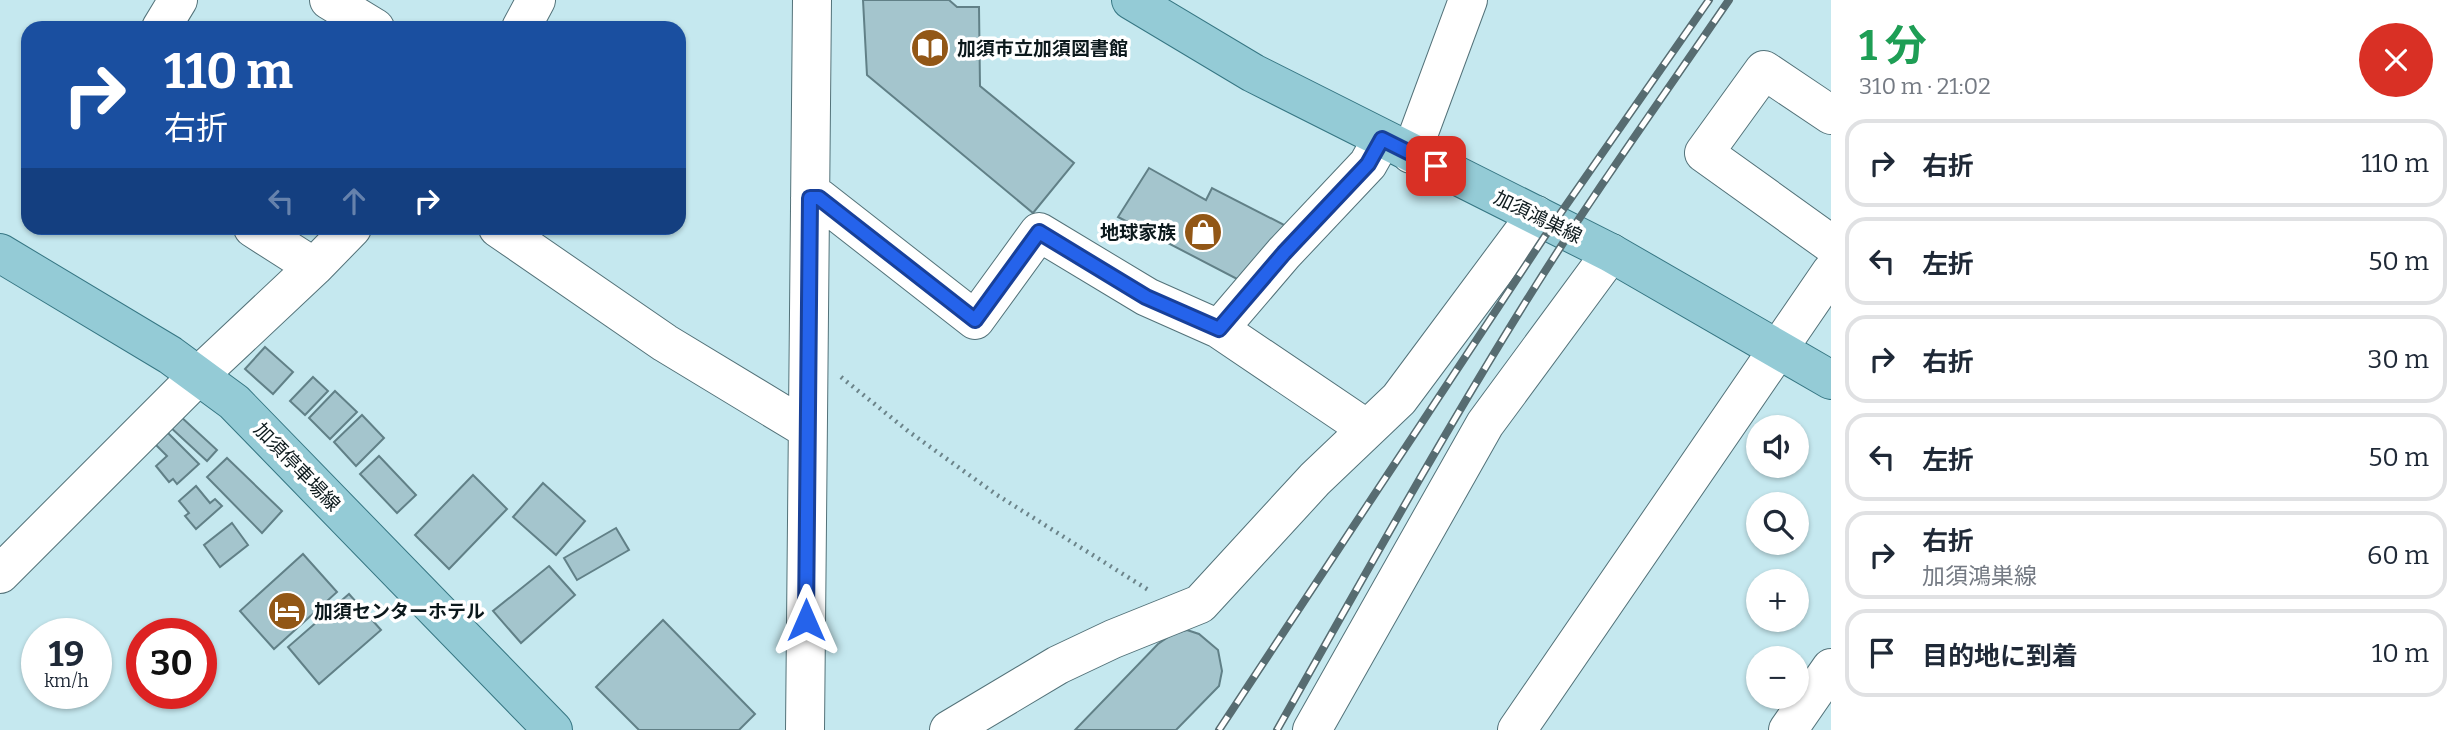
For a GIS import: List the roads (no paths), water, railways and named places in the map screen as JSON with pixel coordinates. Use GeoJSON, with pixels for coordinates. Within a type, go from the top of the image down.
{"type":"FeatureCollection","features":[{"type":"Feature","properties":{"kind":"main road","name":"加須鴻巣線"},"geometry":{"type":"LineString","coordinates":[[1131,0],[1254,73],[1396,147],[1611,253],[1831,380]]}},
{"type":"Feature","properties":{"kind":"main road","name":"加須停車場線"},"geometry":{"type":"LineString","coordinates":[[0,253],[170,355],[234,402],[553,730]]}},
{"type":"Feature","properties":{"kind":"street"},"geometry":{"type":"LineString","coordinates":[[165,21],[178,0]]}},
{"type":"Feature","properties":{"kind":"street"},"geometry":{"type":"LineString","coordinates":[[330,0],[364,21]]}},
{"type":"Feature","properties":{"kind":"street"},"geometry":{"type":"LineString","coordinates":[[525,21],[536,0]]}},
{"type":"Feature","properties":{"kind":"street"},"geometry":{"type":"LineString","coordinates":[[805,730],[812,0]]}},
{"type":"Feature","properties":{"kind":"street"},"geometry":{"type":"LineString","coordinates":[[1219,329],[1284,253],[1368,164],[1396,147],[1468,0]]}},
{"type":"Feature","properties":{"kind":"street"},"geometry":{"type":"LineString","coordinates":[[1831,115],[1764,70],[1704,153],[1831,244]]}},
{"type":"Feature","properties":{"kind":"street"},"geometry":{"type":"LineString","coordinates":[[810,198],[819,198],[975,320],[1039,232],[1146,297],[1219,329],[1367,429]]}},
{"type":"Feature","properties":{"kind":"street"},"geometry":{"type":"LineString","coordinates":[[949,730],[1058,665],[1113,639],[1200,604],[1315,480],[1399,399],[1536,215]]}},
{"type":"Feature","properties":{"kind":"street"},"geometry":{"type":"LineString","coordinates":[[264,235],[314,267]]}},
{"type":"Feature","properties":{"kind":"street"},"geometry":{"type":"LineString","coordinates":[[0,574],[199,375],[345,235]]}},
{"type":"Feature","properties":{"kind":"street"},"geometry":{"type":"LineString","coordinates":[[508,235],[665,343],[807,429]]}},
{"type":"Feature","properties":{"kind":"street"},"geometry":{"type":"LineString","coordinates":[[1312,730],[1485,424],[1611,253]]}},
{"type":"Feature","properties":{"kind":"street"},"geometry":{"type":"LineString","coordinates":[[1517,730],[1831,272]]}},
{"type":"Feature","properties":{"kind":"street"},"geometry":{"type":"LineString","coordinates":[[1788,730],[1831,668]]}},
{"type":"Feature","properties":{"kind":"railway"},"geometry":{"type":"LineString","coordinates":[[1219,730],[1553,224],[1709,0]]}},
{"type":"Feature","properties":{"kind":"railway"},"geometry":{"type":"LineString","coordinates":[[1277,730],[1497,348],[1603,183],[1729,0]]}},
{"type":"Feature","properties":{"kind":"place","name":"加須市立加須図書館"},"geometry":{"type":"Point","coordinates":[930,48]}},
{"type":"Feature","properties":{"kind":"place","name":"地球家族"},"geometry":{"type":"Point","coordinates":[1203,232]}},
{"type":"Feature","properties":{"kind":"place","name":"加須センターホテル"},"geometry":{"type":"Point","coordinates":[287,611]}}]}
